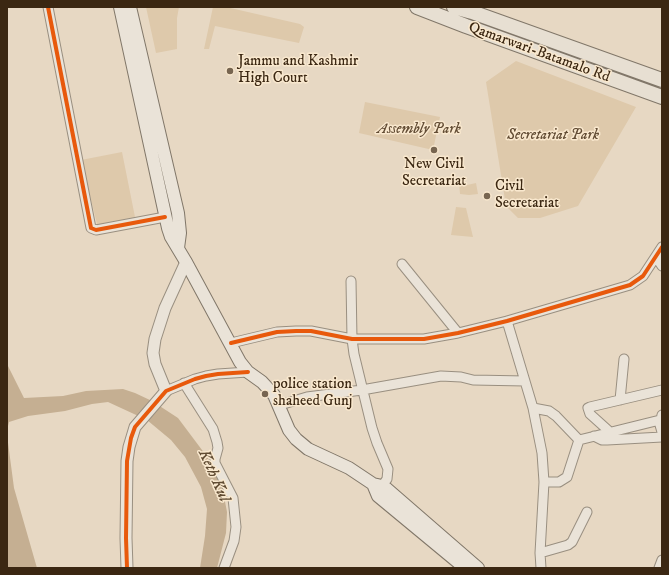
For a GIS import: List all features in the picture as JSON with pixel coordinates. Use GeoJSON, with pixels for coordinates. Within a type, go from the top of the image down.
{"type":"FeatureCollection","features":[{"type":"Feature","properties":{"kind":"main road"},"geometry":{"type":"LineString","coordinates":[[120,7],[165,216],[171,237],[231,343],[240,362],[248,372],[269,388],[280,406],[290,430],[308,449],[349,468],[377,485],[387,489],[478,568]]}},
{"type":"Feature","properties":{"kind":"main road"},"geometry":{"type":"LineString","coordinates":[[130,7],[178,213],[180,233],[178,248]]}},
{"type":"Feature","properties":{"kind":"main road","name":"Qamarwari-Batamalo Rd"},"geometry":{"type":"LineString","coordinates":[[417,7],[662,97]]}},
{"type":"Feature","properties":{"kind":"main road","name":"Qamarwari-Batamalo Rd"},"geometry":{"type":"LineString","coordinates":[[454,7],[472,12],[662,80]]}},
{"type":"Feature","properties":{"kind":"main road"},"geometry":{"type":"LineString","coordinates":[[377,485],[378,496],[465,568]]}},
{"type":"Feature","properties":{"kind":"street"},"geometry":{"type":"LineString","coordinates":[[48,7],[91,228],[96,230],[165,216]]}},
{"type":"Feature","properties":{"kind":"street"},"geometry":{"type":"LineString","coordinates":[[231,343],[277,332],[296,331],[311,331],[352,339],[424,338],[458,333],[507,321],[630,285],[644,276],[662,247]]}},
{"type":"Feature","properties":{"kind":"street"},"geometry":{"type":"LineString","coordinates":[[656,257],[662,266]]}},
{"type":"Feature","properties":{"kind":"street"},"geometry":{"type":"LineString","coordinates":[[164,393],[153,353],[155,339],[165,308],[186,262]]}},
{"type":"Feature","properties":{"kind":"street"},"geometry":{"type":"LineString","coordinates":[[402,264],[458,333]]}},
{"type":"Feature","properties":{"kind":"street"},"geometry":{"type":"LineString","coordinates":[[351,281],[352,339],[362,390],[377,443],[388,469],[386,479],[377,485]]}},
{"type":"Feature","properties":{"kind":"street"},"geometry":{"type":"LineString","coordinates":[[507,321],[533,408],[542,453],[544,482],[540,553],[541,568]]}},
{"type":"Feature","properties":{"kind":"street"},"geometry":{"type":"LineString","coordinates":[[620,400],[624,359]]}},
{"type":"Feature","properties":{"kind":"street"},"geometry":{"type":"LineString","coordinates":[[127,568],[127,461],[131,438],[135,427],[164,393],[184,383],[218,374],[248,372]]}},
{"type":"Feature","properties":{"kind":"street"},"geometry":{"type":"LineString","coordinates":[[280,406],[307,397],[362,390],[441,376],[461,377],[473,380],[525,381]]}},
{"type":"Feature","properties":{"kind":"street"},"geometry":{"type":"LineString","coordinates":[[184,383],[213,429],[218,442],[215,463],[233,498],[236,527],[234,541],[224,568]]}},
{"type":"Feature","properties":{"kind":"street"},"geometry":{"type":"LineString","coordinates":[[610,432],[590,414],[588,408],[662,390]]}},
{"type":"Feature","properties":{"kind":"street"},"geometry":{"type":"LineString","coordinates":[[533,408],[549,411],[556,416],[579,440]]}},
{"type":"Feature","properties":{"kind":"street"},"geometry":{"type":"LineString","coordinates":[[579,440],[661,417],[660,425],[662,432]]}},
{"type":"Feature","properties":{"kind":"street"},"geometry":{"type":"LineString","coordinates":[[594,436],[602,440],[662,437]]}},
{"type":"Feature","properties":{"kind":"street"},"geometry":{"type":"LineString","coordinates":[[544,482],[559,482],[567,477],[579,440]]}},
{"type":"Feature","properties":{"kind":"street"},"geometry":{"type":"LineString","coordinates":[[540,553],[568,545],[572,542],[587,512]]}},
{"type":"Feature","properties":{"kind":"street"},"geometry":{"type":"LineString","coordinates":[[659,568],[662,560]]}},
{"type":"Feature","properties":{"kind":"green space"},"geometry":{"type":"Polygon","coordinates":[[[146,7],[179,7],[177,18],[177,49],[156,53],[146,7]]]}},
{"type":"Feature","properties":{"kind":"green space"},"geometry":{"type":"Polygon","coordinates":[[[213,7],[226,7],[300,24],[304,27],[299,43],[215,26],[209,49],[204,49],[213,7]]]}},
{"type":"Feature","properties":{"kind":"green space","name":"Secretariat Park"},"geometry":{"type":"Polygon","coordinates":[[[516,61],[636,107],[578,206],[540,218],[518,218],[506,206],[486,82],[516,61]]]}},
{"type":"Feature","properties":{"kind":"green space","name":"Assembly Park"},"geometry":{"type":"Polygon","coordinates":[[[365,102],[440,117],[433,150],[359,133],[365,102]]]}},
{"type":"Feature","properties":{"kind":"green space"},"geometry":{"type":"Polygon","coordinates":[[[122,152],[136,222],[98,228],[81,160],[122,152]]]}},
{"type":"Feature","properties":{"kind":"green space"},"geometry":{"type":"Polygon","coordinates":[[[459,183],[467,185],[476,183],[478,194],[460,194],[459,183]]]}},
{"type":"Feature","properties":{"kind":"green space"},"geometry":{"type":"Polygon","coordinates":[[[456,207],[466,208],[473,237],[451,235],[456,207]]]}},
{"type":"Feature","properties":{"kind":"water","name":"Keth Kul"},"geometry":{"type":"Polygon","coordinates":[[[7,364],[24,398],[63,396],[86,391],[123,389],[152,401],[178,418],[208,458],[222,486],[227,512],[226,533],[217,568],[200,568],[207,509],[201,487],[185,457],[171,440],[147,420],[108,402],[92,404],[65,411],[28,416],[9,422],[7,430],[7,364]]]}},
{"type":"Feature","properties":{"kind":"water"},"geometry":{"type":"Polygon","coordinates":[[[7,435],[14,488],[37,568],[7,568],[7,435]]]}},
{"type":"Feature","properties":{"kind":"cycle path"},"geometry":{"type":"LineString","coordinates":[[48,7],[91,228],[96,230],[165,217]]}},
{"type":"Feature","properties":{"kind":"cycle path"},"geometry":{"type":"LineString","coordinates":[[231,343],[277,332],[296,331],[311,331],[352,339],[424,339],[458,333],[507,321],[630,285],[643,276],[662,247]]}},
{"type":"Feature","properties":{"kind":"cycle path"},"geometry":{"type":"LineString","coordinates":[[127,568],[127,461],[131,438],[135,427],[166,391],[206,376],[248,372]]}},
{"type":"Feature","properties":{"kind":"place","name":"Jammu and Kashmir High Court"},"geometry":{"type":"Point","coordinates":[230,71]}},
{"type":"Feature","properties":{"kind":"place","name":"New Civil Secretariat"},"geometry":{"type":"Point","coordinates":[434,150]}},
{"type":"Feature","properties":{"kind":"place","name":"Civil Secretariat"},"geometry":{"type":"Point","coordinates":[487,196]}},
{"type":"Feature","properties":{"kind":"place","name":"police station shaheed Gunj"},"geometry":{"type":"Point","coordinates":[265,394]}}]}
